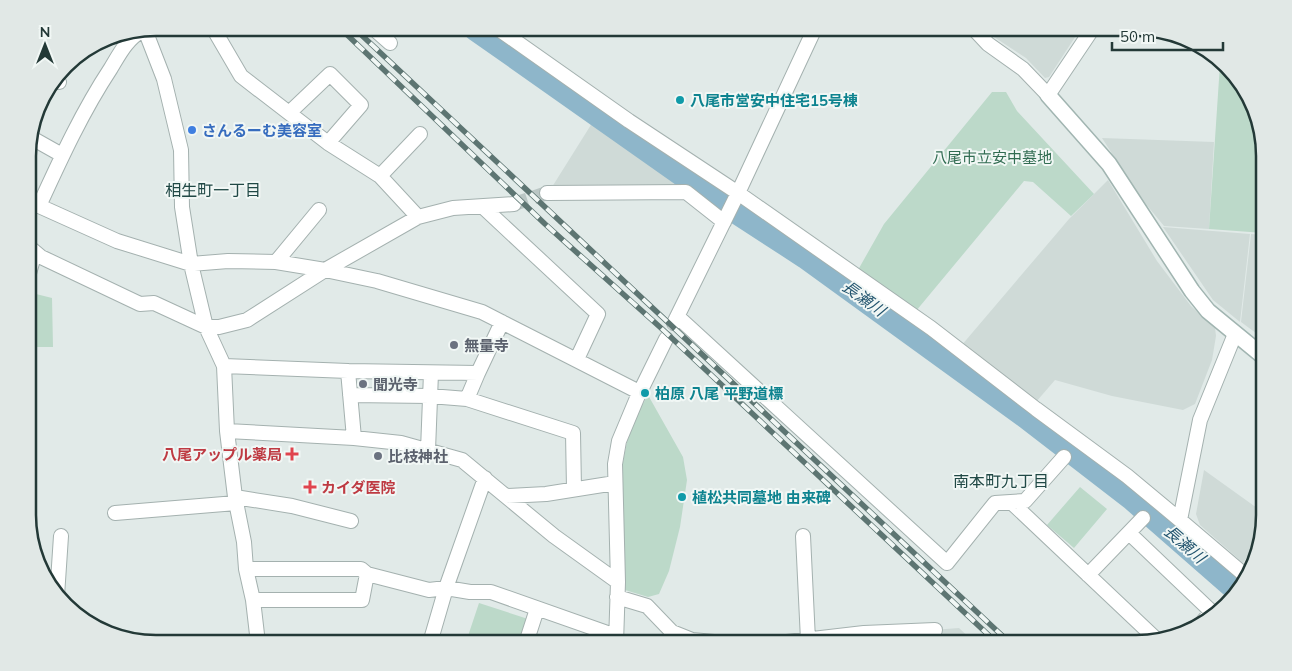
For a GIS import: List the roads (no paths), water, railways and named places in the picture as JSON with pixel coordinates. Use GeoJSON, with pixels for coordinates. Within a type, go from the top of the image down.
{"type":"FeatureCollection","features":[{"type":"Feature","properties":{"kind":"street"},"geometry":{"type":"LineString","coordinates":[[218,36],[241,76],[328,143],[380,176],[418,217]]}},
{"type":"Feature","properties":{"kind":"street"},"geometry":{"type":"LineString","coordinates":[[382,36],[390,43]]}},
{"type":"Feature","properties":{"kind":"street"},"geometry":{"type":"LineString","coordinates":[[508,36],[931,328],[1127,476],[1241,572]]}},
{"type":"Feature","properties":{"kind":"street"},"geometry":{"type":"LineString","coordinates":[[811,36],[676,320],[947,563],[995,503],[1026,501],[1064,457]]}},
{"type":"Feature","properties":{"kind":"street"},"geometry":{"type":"LineString","coordinates":[[980,36],[988,44],[1023,68],[1109,164],[1192,291],[1208,311],[1256,351]]}},
{"type":"Feature","properties":{"kind":"street"},"geometry":{"type":"LineString","coordinates":[[1048,95],[1088,36]]}},
{"type":"Feature","properties":{"kind":"street"},"geometry":{"type":"LineString","coordinates":[[147,37],[164,79],[181,150],[182,207],[191,264],[206,327],[224,366],[227,432],[257,635]]}},
{"type":"Feature","properties":{"kind":"street"},"geometry":{"type":"LineString","coordinates":[[37,198],[62,155],[92,96],[129,40]]}},
{"type":"Feature","properties":{"kind":"street"},"geometry":{"type":"LineString","coordinates":[[289,112],[330,74],[361,105],[328,143]]}},
{"type":"Feature","properties":{"kind":"street"},"geometry":{"type":"LineString","coordinates":[[380,176],[420,134]]}},
{"type":"Feature","properties":{"kind":"street"},"geometry":{"type":"LineString","coordinates":[[37,141],[62,155]]}},
{"type":"Feature","properties":{"kind":"street"},"geometry":{"type":"LineString","coordinates":[[547,193],[686,192],[726,217]]}},
{"type":"Feature","properties":{"kind":"street"},"geometry":{"type":"LineString","coordinates":[[37,204],[117,241],[191,264],[228,261],[276,262],[325,270],[376,281],[482,312],[639,392]]}},
{"type":"Feature","properties":{"kind":"street"},"geometry":{"type":"LineString","coordinates":[[37,254],[41,258],[140,304],[154,304],[206,327],[220,327],[246,320],[325,270],[418,217],[453,208],[514,204]]}},
{"type":"Feature","properties":{"kind":"street"},"geometry":{"type":"LineString","coordinates":[[483,206],[598,314],[577,359]]}},
{"type":"Feature","properties":{"kind":"street"},"geometry":{"type":"LineString","coordinates":[[276,262],[319,210]]}},
{"type":"Feature","properties":{"kind":"street"},"geometry":{"type":"LineString","coordinates":[[467,400],[502,322]]}},
{"type":"Feature","properties":{"kind":"street"},"geometry":{"type":"LineString","coordinates":[[1180,520],[1200,420],[1235,334]]}},
{"type":"Feature","properties":{"kind":"street"},"geometry":{"type":"LineString","coordinates":[[616,635],[618,582],[614,464],[619,441],[639,392],[666,339]]}},
{"type":"Feature","properties":{"kind":"street"},"geometry":{"type":"LineString","coordinates":[[224,366],[348,371],[478,373]]}},
{"type":"Feature","properties":{"kind":"street"},"geometry":{"type":"LineString","coordinates":[[348,371],[354,438]]}},
{"type":"Feature","properties":{"kind":"street"},"geometry":{"type":"LineString","coordinates":[[428,450],[431,373]]}},
{"type":"Feature","properties":{"kind":"street"},"geometry":{"type":"LineString","coordinates":[[350,395],[430,396],[467,400],[573,433],[574,489]]}},
{"type":"Feature","properties":{"kind":"street"},"geometry":{"type":"LineString","coordinates":[[227,432],[354,438],[401,443],[462,460],[554,536],[618,582]]}},
{"type":"Feature","properties":{"kind":"street"},"geometry":{"type":"LineString","coordinates":[[432,635],[446,588],[485,478]]}},
{"type":"Feature","properties":{"kind":"street"},"geometry":{"type":"LineString","coordinates":[[506,496],[546,494],[615,483]]}},
{"type":"Feature","properties":{"kind":"street"},"geometry":{"type":"LineString","coordinates":[[115,513],[236,500],[292,506],[351,521]]}},
{"type":"Feature","properties":{"kind":"street"},"geometry":{"type":"LineString","coordinates":[[1011,502],[1150,633]]}},
{"type":"Feature","properties":{"kind":"street"},"geometry":{"type":"LineString","coordinates":[[1088,575],[1144,518]]}},
{"type":"Feature","properties":{"kind":"street"},"geometry":{"type":"LineString","coordinates":[[1129,533],[1210,609]]}},
{"type":"Feature","properties":{"kind":"street"},"geometry":{"type":"LineString","coordinates":[[58,583],[61,536]]}},
{"type":"Feature","properties":{"kind":"street"},"geometry":{"type":"LineString","coordinates":[[803,536],[808,634]]}},
{"type":"Feature","properties":{"kind":"street"},"geometry":{"type":"LineString","coordinates":[[246,569],[361,570],[366,574],[429,590],[446,588],[470,592],[492,592],[602,635]]}},
{"type":"Feature","properties":{"kind":"street"},"geometry":{"type":"LineString","coordinates":[[253,600],[362,600],[366,574]]}},
{"type":"Feature","properties":{"kind":"street"},"geometry":{"type":"LineString","coordinates":[[617,597],[647,606],[672,632],[678,634]]}},
{"type":"Feature","properties":{"kind":"street"},"geometry":{"type":"LineString","coordinates":[[529,635],[537,609]]}},
{"type":"Feature","properties":{"kind":"street"},"geometry":{"type":"LineString","coordinates":[[854,634],[935,630]]}},
{"type":"Feature","properties":{"kind":"waterway","name":"長瀬川"},"geometry":{"type":"LineString","coordinates":[[487,36],[723,202],[806,256],[1028,417],[1133,498],[1233,586]]}},
{"type":"Feature","properties":{"kind":"tunnel"},"geometry":{"type":"LineString","coordinates":[[514,204],[547,193]]}},
{"type":"Feature","properties":{"kind":"railway"},"geometry":{"type":"LineString","coordinates":[[348,36],[545,224],[661,328],[988,634]]}},
{"type":"Feature","properties":{"kind":"railway"},"geometry":{"type":"LineString","coordinates":[[363,36],[1001,634]]}},
{"type":"Feature","properties":{"kind":"place","name":"八尾市営安中住宅15号棟"},"geometry":{"type":"Point","coordinates":[680,100]}},
{"type":"Feature","properties":{"kind":"place","name":"さんるーむ美容室"},"geometry":{"type":"Point","coordinates":[192,130]}},
{"type":"Feature","properties":{"kind":"place","name":"無量寺"},"geometry":{"type":"Point","coordinates":[454,345]}},
{"type":"Feature","properties":{"kind":"place","name":"聞光寺"},"geometry":{"type":"Point","coordinates":[363,384]}},
{"type":"Feature","properties":{"kind":"place","name":"柏原 八尾 平野道標"},"geometry":{"type":"Point","coordinates":[645,393]}},
{"type":"Feature","properties":{"kind":"place","name":"八尾アップル薬局"},"geometry":{"type":"Point","coordinates":[292,454]}},
{"type":"Feature","properties":{"kind":"place","name":"比枝神社"},"geometry":{"type":"Point","coordinates":[378,456]}},
{"type":"Feature","properties":{"kind":"place","name":"カイダ医院"},"geometry":{"type":"Point","coordinates":[310,487]}},
{"type":"Feature","properties":{"kind":"place","name":"植松共同墓地 由来碑"},"geometry":{"type":"Point","coordinates":[682,497]}},
{"type":"Feature","properties":{"kind":"district","name":"相生町一丁目"},"geometry":{"type":"Point","coordinates":[213,190]}},
{"type":"Feature","properties":{"kind":"district","name":"南本町九丁目"},"geometry":{"type":"Point","coordinates":[1001,481]}},
{"type":"Feature","properties":{"kind":"park label","name":"八尾市立安中墓地"},"geometry":{"type":"Point","coordinates":[992,157]}}]}
